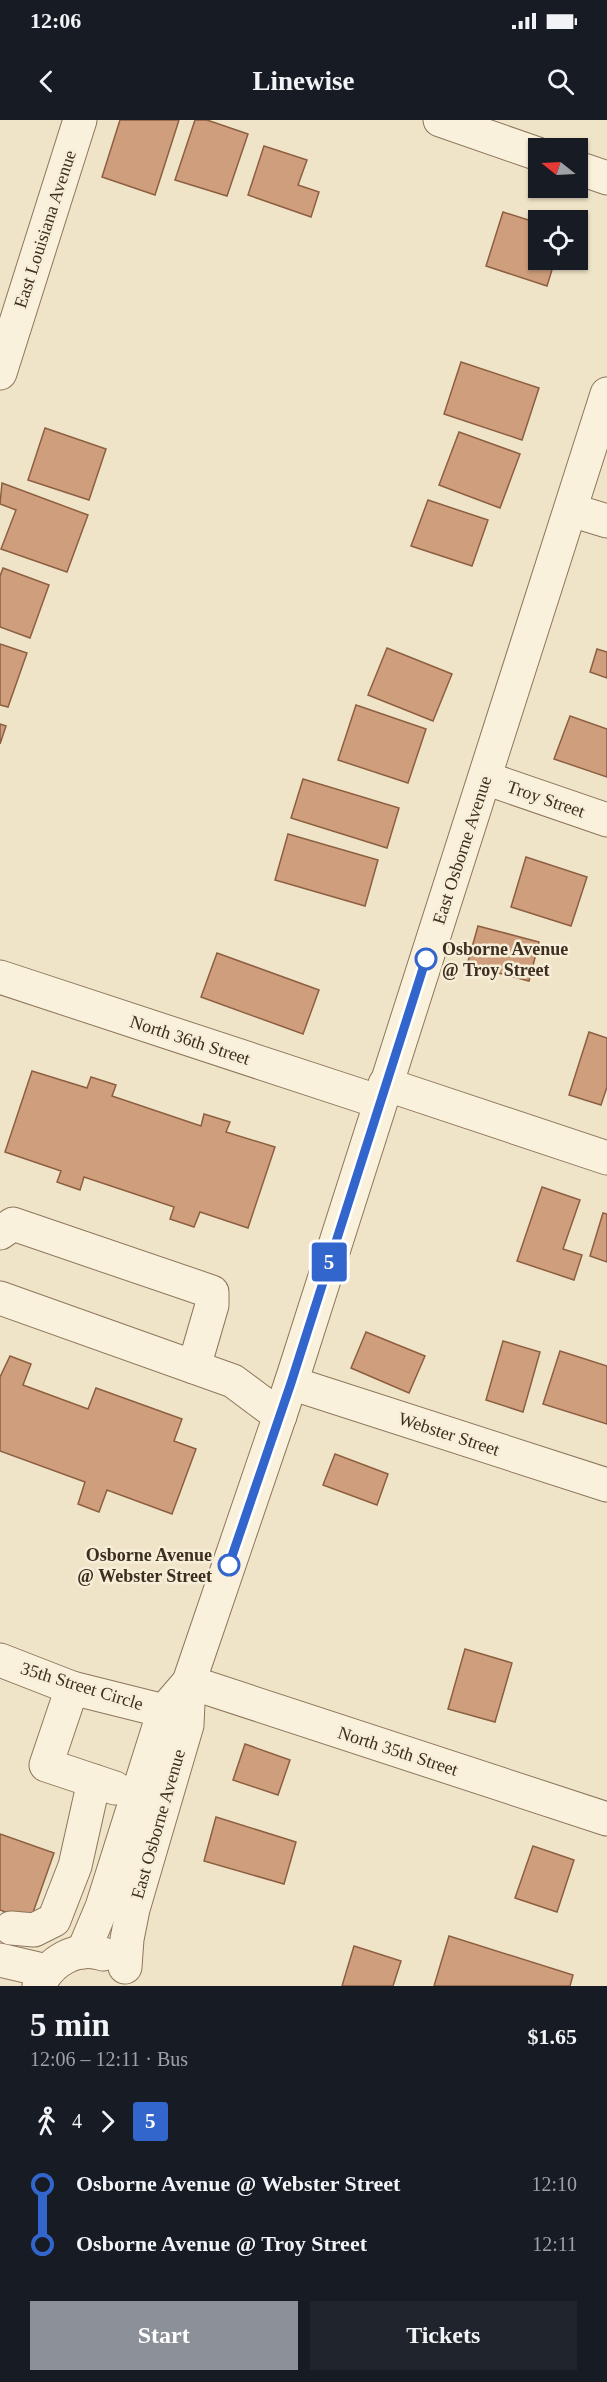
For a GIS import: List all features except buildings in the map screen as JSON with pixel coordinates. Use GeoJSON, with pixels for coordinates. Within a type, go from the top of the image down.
{"type":"FeatureCollection","features":[{"type":"Feature","properties":{"kind":"street","name":"East Louisiana Avenue"},"geometry":{"type":"LineString","coordinates":[[0,373],[80,120]]}},
{"type":"Feature","properties":{"kind":"street"},"geometry":{"type":"LineString","coordinates":[[440,120],[528,151]]}},
{"type":"Feature","properties":{"kind":"street"},"geometry":{"type":"LineString","coordinates":[[588,171],[607,178]]}},
{"type":"Feature","properties":{"kind":"street","name":"East Osborne Avenue"},"geometry":{"type":"LineString","coordinates":[[131,1977],[127,1939],[133,1909],[187,1725],[189,1682],[291,1383],[607,394]]}},
{"type":"Feature","properties":{"kind":"street"},"geometry":{"type":"LineString","coordinates":[[571,510],[607,521]]}},
{"type":"Feature","properties":{"kind":"street","name":"Troy Street"},"geometry":{"type":"LineString","coordinates":[[485,778],[607,820]]}},
{"type":"Feature","properties":{"kind":"street","name":"North 36th Street"},"geometry":{"type":"LineString","coordinates":[[0,977],[382,1093],[607,1158]]}},
{"type":"Feature","properties":{"kind":"street"},"geometry":{"type":"LineString","coordinates":[[0,1233],[13,1224],[212,1292],[212,1305],[194,1366]]}},
{"type":"Feature","properties":{"kind":"street"},"geometry":{"type":"LineString","coordinates":[[0,1298],[233,1381],[280,1416]]}},
{"type":"Feature","properties":{"kind":"street","name":"Webster Street"},"geometry":{"type":"LineString","coordinates":[[291,1383],[607,1485]]}},
{"type":"Feature","properties":{"kind":"street","name":"35th Street Circle"},"geometry":{"type":"LineString","coordinates":[[0,1662],[72,1688],[164,1711]]}},
{"type":"Feature","properties":{"kind":"street","name":"East Osborne Avenue"},"geometry":{"type":"LineString","coordinates":[[83,1952],[102,1906],[164,1711],[189,1682]]}},
{"type":"Feature","properties":{"kind":"street","name":"North 35th Street"},"geometry":{"type":"LineString","coordinates":[[189,1682],[607,1819]]}},
{"type":"Feature","properties":{"kind":"street"},"geometry":{"type":"LineString","coordinates":[[72,1688],[46,1765],[137,1795]]}},
{"type":"Feature","properties":{"kind":"street"},"geometry":{"type":"LineString","coordinates":[[12,1928],[34,1930],[54,1920],[75,1866],[94,1781]]}},
{"type":"Feature","properties":{"kind":"street"},"geometry":{"type":"LineString","coordinates":[[0,1960],[43,1979],[57,1962],[70,1955],[83,1952],[105,1955],[131,1977]]}},
{"type":"Feature","properties":{"kind":"bus line","name":"5"},"geometry":{"type":"LineString","coordinates":[[229,1565],[291,1383],[426,959]]}},
{"type":"Feature","properties":{"kind":"place","name":"Osborne Avenue @ Troy Street"},"geometry":{"type":"Point","coordinates":[426,959]}},
{"type":"Feature","properties":{"kind":"place","name":"Osborne Avenue @ Webster Street"},"geometry":{"type":"Point","coordinates":[229,1565]}}]}
